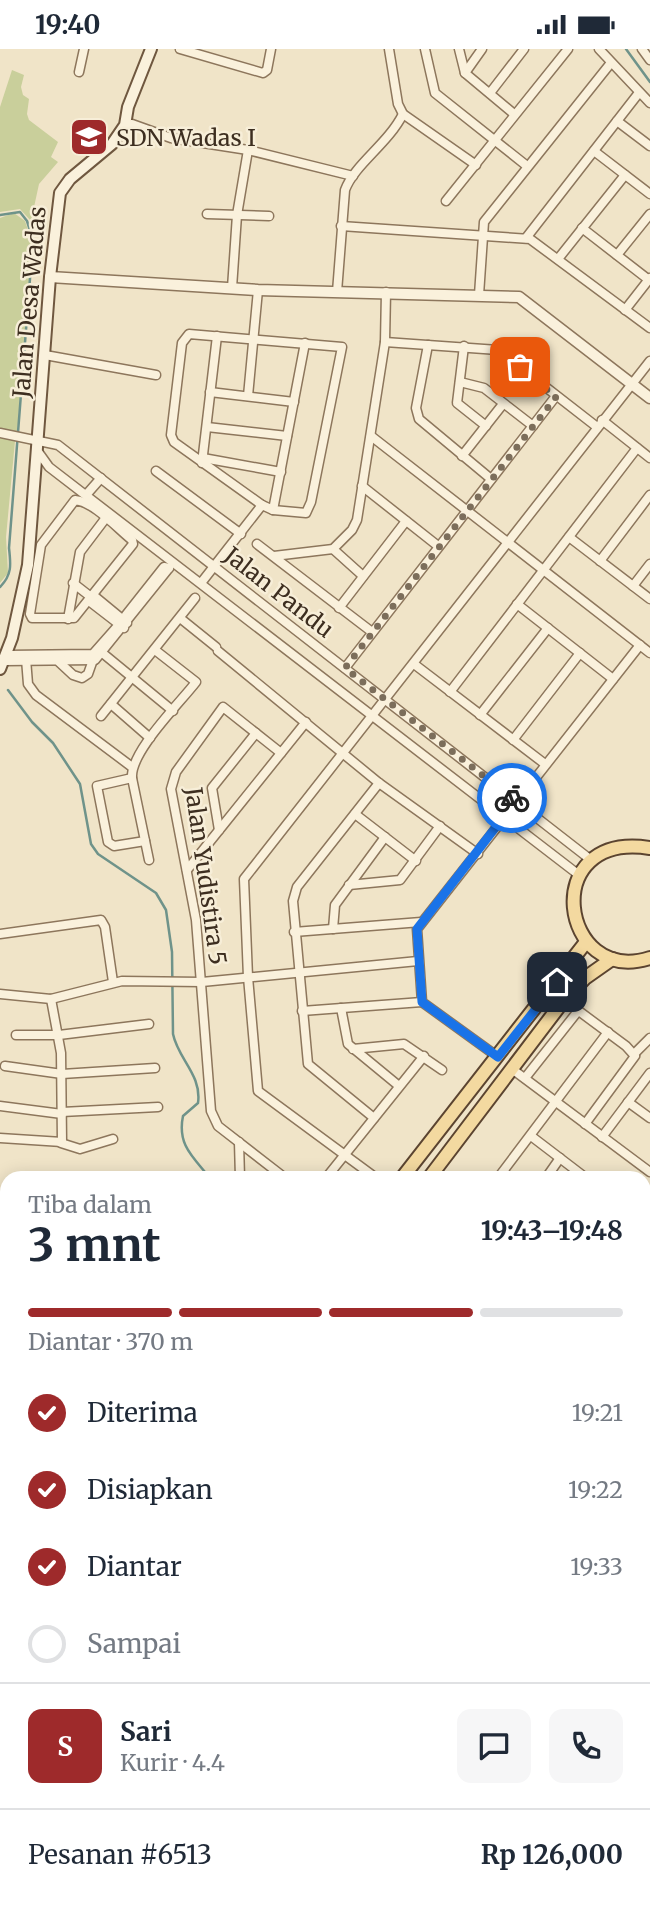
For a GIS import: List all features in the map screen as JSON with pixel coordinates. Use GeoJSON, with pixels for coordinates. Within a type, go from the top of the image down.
{"type":"FeatureCollection","features":[{"type":"Feature","properties":{"kind":"main road","name":"Jalan Desa Wadas"},"geometry":{"type":"LineString","coordinates":[[4,662],[26,582],[56,216],[64,186],[103,153],[125,125],[128,107],[151,49]]}},
{"type":"Feature","properties":{"kind":"main road"},"geometry":{"type":"LineString","coordinates":[[650,849],[630,845],[609,849],[591,860],[579,875],[573,892],[572,910],[577,927],[586,942],[612,959],[624,962],[650,958]]}},
{"type":"Feature","properties":{"kind":"main road"},"geometry":{"type":"LineString","coordinates":[[408,1171],[586,942]]}},
{"type":"Feature","properties":{"kind":"main road"},"geometry":{"type":"LineString","coordinates":[[434,1171],[564,1000],[585,978],[612,959]]}},
{"type":"Feature","properties":{"kind":"street"},"geometry":{"type":"LineString","coordinates":[[79,72],[84,49]]}},
{"type":"Feature","properties":{"kind":"street"},"geometry":{"type":"LineString","coordinates":[[180,49],[263,73],[267,70],[271,49]]}},
{"type":"Feature","properties":{"kind":"street"},"geometry":{"type":"LineString","coordinates":[[390,49],[398,104],[403,114],[476,165]]}},
{"type":"Feature","properties":{"kind":"street"},"geometry":{"type":"LineString","coordinates":[[425,49],[435,93],[527,166]]}},
{"type":"Feature","properties":{"kind":"street"},"geometry":{"type":"LineString","coordinates":[[459,49],[466,73],[514,114]]}},
{"type":"Feature","properties":{"kind":"street"},"geometry":{"type":"LineString","coordinates":[[466,73],[482,49]]}},
{"type":"Feature","properties":{"kind":"street"},"geometry":{"type":"LineString","coordinates":[[490,93],[524,49]]}},
{"type":"Feature","properties":{"kind":"street"},"geometry":{"type":"LineString","coordinates":[[557,49],[561,58]]}},
{"type":"Feature","properties":{"kind":"street"},"geometry":{"type":"LineString","coordinates":[[446,201],[568,49]]}},
{"type":"Feature","properties":{"kind":"street"},"geometry":{"type":"LineString","coordinates":[[599,49],[638,94],[650,103]]}},
{"type":"Feature","properties":{"kind":"street"},"geometry":{"type":"LineString","coordinates":[[642,49],[650,60]]}},
{"type":"Feature","properties":{"kind":"street"},"geometry":{"type":"LineString","coordinates":[[479,295],[484,222],[610,64]]}},
{"type":"Feature","properties":{"kind":"street"},"geometry":{"type":"LineString","coordinates":[[526,238],[638,94]]}},
{"type":"Feature","properties":{"kind":"street"},"geometry":{"type":"LineString","coordinates":[[337,292],[345,190],[353,176],[390,137],[403,114]]}},
{"type":"Feature","properties":{"kind":"street"},"geometry":{"type":"LineString","coordinates":[[617,121],[650,146]]}},
{"type":"Feature","properties":{"kind":"street"},"geometry":{"type":"LineString","coordinates":[[125,125],[132,124],[171,138],[248,150],[353,176]]}},
{"type":"Feature","properties":{"kind":"street"},"geometry":{"type":"LineString","coordinates":[[232,288],[237,215],[248,150]]}},
{"type":"Feature","properties":{"kind":"street"},"geometry":{"type":"LineString","coordinates":[[594,151],[650,194]]}},
{"type":"Feature","properties":{"kind":"street"},"geometry":{"type":"LineString","coordinates":[[558,259],[625,175]]}},
{"type":"Feature","properties":{"kind":"street"},"geometry":{"type":"LineString","coordinates":[[207,214],[269,216]]}},
{"type":"Feature","properties":{"kind":"street"},"geometry":{"type":"LineString","coordinates":[[617,255],[650,214]]}},
{"type":"Feature","properties":{"kind":"street"},"geometry":{"type":"LineString","coordinates":[[341,226],[526,238],[536,241],[650,328]]}},
{"type":"Feature","properties":{"kind":"street"},"geometry":{"type":"LineString","coordinates":[[582,228],[649,279],[625,310]]}},
{"type":"Feature","properties":{"kind":"street"},"geometry":{"type":"LineString","coordinates":[[50,277],[258,290],[519,296],[650,398]]}},
{"type":"Feature","properties":{"kind":"street"},"geometry":{"type":"LineString","coordinates":[[248,395],[258,290]]}},
{"type":"Feature","properties":{"kind":"street"},"geometry":{"type":"LineString","coordinates":[[274,556],[333,549],[355,526],[385,342],[386,292]]}},
{"type":"Feature","properties":{"kind":"street"},"geometry":{"type":"LineString","coordinates":[[190,334],[217,336],[342,347],[308,510],[302,513],[273,510],[262,505],[174,442],[171,435],[184,339],[190,334]]}},
{"type":"Feature","properties":{"kind":"street"},"geometry":{"type":"LineString","coordinates":[[203,461],[217,336]]}},
{"type":"Feature","properties":{"kind":"street"},"geometry":{"type":"LineString","coordinates":[[385,342],[498,350],[556,397],[650,458]]}},
{"type":"Feature","properties":{"kind":"street"},"geometry":{"type":"LineString","coordinates":[[273,510],[305,343]]}},
{"type":"Feature","properties":{"kind":"street"},"geometry":{"type":"LineString","coordinates":[[428,345],[417,414],[425,425],[491,479]]}},
{"type":"Feature","properties":{"kind":"street"},"geometry":{"type":"LineString","coordinates":[[464,346],[457,403],[485,426]]}},
{"type":"Feature","properties":{"kind":"street"},"geometry":{"type":"LineString","coordinates":[[45,355],[156,375]]}},
{"type":"Feature","properties":{"kind":"street"},"geometry":{"type":"LineString","coordinates":[[366,1171],[258,1091],[248,977],[244,879],[650,361]]}},
{"type":"Feature","properties":{"kind":"street"},"geometry":{"type":"LineString","coordinates":[[460,382],[480,386],[533,426]]}},
{"type":"Feature","properties":{"kind":"street"},"geometry":{"type":"LineString","coordinates":[[211,392],[294,402]]}},
{"type":"Feature","properties":{"kind":"street"},"geometry":{"type":"LineString","coordinates":[[345,668],[556,397]]}},
{"type":"Feature","properties":{"kind":"street"},"geometry":{"type":"LineString","coordinates":[[463,456],[503,404]]}},
{"type":"Feature","properties":{"kind":"street"},"geometry":{"type":"LineString","coordinates":[[207,427],[287,436]]}},
{"type":"Feature","properties":{"kind":"street"},"geometry":{"type":"LineString","coordinates":[[0,433],[38,439]]}},
{"type":"Feature","properties":{"kind":"street"},"geometry":{"type":"LineString","coordinates":[[371,436],[650,653]]}},
{"type":"Feature","properties":{"kind":"street","name":"Jalan Pandu"},"geometry":{"type":"LineString","coordinates":[[38,439],[58,445],[591,860]]}},
{"type":"Feature","properties":{"kind":"street"},"geometry":{"type":"LineString","coordinates":[[450,692],[637,448]]}},
{"type":"Feature","properties":{"kind":"street","name":"Jalan Pandu"},"geometry":{"type":"LineString","coordinates":[[38,453],[49,467],[579,875]]}},
{"type":"Feature","properties":{"kind":"street"},"geometry":{"type":"LineString","coordinates":[[203,461],[281,472]]}},
{"type":"Feature","properties":{"kind":"street"},"geometry":{"type":"LineString","coordinates":[[156,471],[241,534]]}},
{"type":"Feature","properties":{"kind":"street"},"geometry":{"type":"LineString","coordinates":[[86,495],[101,478]]}},
{"type":"Feature","properties":{"kind":"street"},"geometry":{"type":"LineString","coordinates":[[362,486],[438,546]]}},
{"type":"Feature","properties":{"kind":"street"},"geometry":{"type":"LineString","coordinates":[[600,561],[646,507],[650,495]]}},
{"type":"Feature","properties":{"kind":"street"},"geometry":{"type":"LineString","coordinates":[[75,500],[82,501],[106,519],[132,540],[133,544],[91,598],[78,615],[68,619],[30,617],[41,545],[75,500]]}},
{"type":"Feature","properties":{"kind":"street"},"geometry":{"type":"LineString","coordinates":[[201,583],[262,505]]}},
{"type":"Feature","properties":{"kind":"street"},"geometry":{"type":"LineString","coordinates":[[68,619],[80,552],[106,519]]}},
{"type":"Feature","properties":{"kind":"street"},"geometry":{"type":"LineString","coordinates":[[339,608],[406,521]]}},
{"type":"Feature","properties":{"kind":"street"},"geometry":{"type":"LineString","coordinates":[[569,537],[650,599]]}},
{"type":"Feature","properties":{"kind":"street"},"geometry":{"type":"LineString","coordinates":[[257,544],[372,632]]}},
{"type":"Feature","properties":{"kind":"street"},"geometry":{"type":"LineString","coordinates":[[333,549],[363,576]]}},
{"type":"Feature","properties":{"kind":"street"},"geometry":{"type":"LineString","coordinates":[[634,586],[650,564]]}},
{"type":"Feature","properties":{"kind":"street"},"geometry":{"type":"LineString","coordinates":[[62,659],[73,675],[82,678],[161,574]]}},
{"type":"Feature","properties":{"kind":"street"},"geometry":{"type":"LineString","coordinates":[[73,583],[123,624]]}},
{"type":"Feature","properties":{"kind":"street"},"geometry":{"type":"LineString","coordinates":[[101,716],[195,598]]}},
{"type":"Feature","properties":{"kind":"street"},"geometry":{"type":"LineString","coordinates":[[517,604],[613,679]]}},
{"type":"Feature","properties":{"kind":"street"},"geometry":{"type":"LineString","coordinates":[[180,618],[379,783],[478,854]]}},
{"type":"Feature","properties":{"kind":"street"},"geometry":{"type":"LineString","coordinates":[[480,715],[548,628]]}},
{"type":"Feature","properties":{"kind":"street"},"geometry":{"type":"LineString","coordinates":[[422,1002],[416,936],[421,922],[478,854],[516,801],[640,645]]}},
{"type":"Feature","properties":{"kind":"street"},"geometry":{"type":"LineString","coordinates":[[149,860],[132,767],[150,739],[196,682],[155,650]]}},
{"type":"Feature","properties":{"kind":"street"},"geometry":{"type":"LineString","coordinates":[[513,740],[580,653]]}},
{"type":"Feature","properties":{"kind":"street"},"geometry":{"type":"LineString","coordinates":[[4,662],[97,655],[132,678],[173,711]]}},
{"type":"Feature","properties":{"kind":"street"},"geometry":{"type":"LineString","coordinates":[[26,659],[28,684],[36,695],[132,767]]}},
{"type":"Feature","properties":{"kind":"street"},"geometry":{"type":"LineString","coordinates":[[414,664],[545,764]]}},
{"type":"Feature","properties":{"kind":"street"},"geometry":{"type":"LineString","coordinates":[[111,704],[150,739]]}},
{"type":"Feature","properties":{"kind":"street","name":"Jalan Yudistira 5"},"geometry":{"type":"LineString","coordinates":[[256,733],[223,707],[171,783],[196,920],[211,1111],[218,1126],[275,1171]]}},
{"type":"Feature","properties":{"kind":"street"},"geometry":{"type":"LineString","coordinates":[[187,870],[306,722]]}},
{"type":"Feature","properties":{"kind":"street"},"geometry":{"type":"LineString","coordinates":[[219,831],[212,788],[256,733],[281,753]]}},
{"type":"Feature","properties":{"kind":"street"},"geometry":{"type":"LineString","coordinates":[[132,778],[103,782],[97,786],[108,842],[120,846],[145,841]]}},
{"type":"Feature","properties":{"kind":"street"},"geometry":{"type":"LineString","coordinates":[[374,1118],[308,1064],[293,901],[297,887],[379,783]]}},
{"type":"Feature","properties":{"kind":"street"},"geometry":{"type":"LineString","coordinates":[[355,814],[416,861]]}},
{"type":"Feature","properties":{"kind":"street"},"geometry":{"type":"LineString","coordinates":[[349,885],[397,882],[416,861],[440,826]]}},
{"type":"Feature","properties":{"kind":"street"},"geometry":{"type":"LineString","coordinates":[[333,929],[333,908],[385,837]]}},
{"type":"Feature","properties":{"kind":"street"},"geometry":{"type":"LineString","coordinates":[[0,934],[101,920],[105,927],[113,982]]}},
{"type":"Feature","properties":{"kind":"street"},"geometry":{"type":"LineString","coordinates":[[294,932],[421,922]]}},
{"type":"Feature","properties":{"kind":"street"},"geometry":{"type":"LineString","coordinates":[[0,994],[51,999],[113,982],[179,984],[418,961]]}},
{"type":"Feature","properties":{"kind":"street"},"geometry":{"type":"LineString","coordinates":[[51,999],[59,1035],[62,1074],[61,1143]]}},
{"type":"Feature","properties":{"kind":"street"},"geometry":{"type":"LineString","coordinates":[[564,1000],[634,1054]]}},
{"type":"Feature","properties":{"kind":"street"},"geometry":{"type":"LineString","coordinates":[[302,1010],[422,1002],[498,1057]]}},
{"type":"Feature","properties":{"kind":"street"},"geometry":{"type":"LineString","coordinates":[[341,1008],[347,1042],[400,1086]]}},
{"type":"Feature","properties":{"kind":"street"},"geometry":{"type":"LineString","coordinates":[[525,1078],[578,1011]]}},
{"type":"Feature","properties":{"kind":"street"},"geometry":{"type":"LineString","coordinates":[[16,1035],[59,1035],[149,1024]]}},
{"type":"Feature","properties":{"kind":"street"},"geometry":{"type":"LineString","coordinates":[[504,1171],[608,1032]]}},
{"type":"Feature","properties":{"kind":"street"},"geometry":{"type":"LineString","coordinates":[[584,1124],[632,1064],[634,1054],[650,1038]]}},
{"type":"Feature","properties":{"kind":"street"},"geometry":{"type":"LineString","coordinates":[[353,1049],[398,1044],[408,1046],[442,1070]]}},
{"type":"Feature","properties":{"kind":"street"},"geometry":{"type":"LineString","coordinates":[[331,1171],[424,1056]]}},
{"type":"Feature","properties":{"kind":"street"},"geometry":{"type":"LineString","coordinates":[[5,1066],[62,1074],[156,1068]]}},
{"type":"Feature","properties":{"kind":"street"},"geometry":{"type":"LineString","coordinates":[[512,1069],[647,1171]]}},
{"type":"Feature","properties":{"kind":"street"},"geometry":{"type":"LineString","coordinates":[[602,1136],[650,1073]]}},
{"type":"Feature","properties":{"kind":"street"},"geometry":{"type":"LineString","coordinates":[[628,1102],[650,1118]]}},
{"type":"Feature","properties":{"kind":"street"},"geometry":{"type":"LineString","coordinates":[[0,1106],[62,1113],[158,1107]]}},
{"type":"Feature","properties":{"kind":"street"},"geometry":{"type":"LineString","coordinates":[[531,1136],[577,1171]]}},
{"type":"Feature","properties":{"kind":"street"},"geometry":{"type":"LineString","coordinates":[[0,1138],[61,1143],[80,1149],[113,1139]]}},
{"type":"Feature","properties":{"kind":"street"},"geometry":{"type":"LineString","coordinates":[[239,1142],[240,1171]]}},
{"type":"Feature","properties":{"kind":"street"},"geometry":{"type":"LineString","coordinates":[[551,1171],[560,1158]]}},
{"type":"Feature","properties":{"kind":"street"},"geometry":{"type":"LineString","coordinates":[[0,1569],[0,1577]]}},
{"type":"Feature","properties":{"kind":"green space"},"geometry":{"type":"Polygon","coordinates":[[[12,70],[24,75],[21,87],[23,95],[29,99],[29,120],[58,142],[51,157],[58,162],[39,184],[31,221],[20,209],[0,212],[0,107],[12,70]]]}},
{"type":"Feature","properties":{"kind":"green space"},"geometry":{"type":"Polygon","coordinates":[[[14,213],[25,221],[32,242],[17,436],[0,431],[0,218],[14,213]]]}},
{"type":"Feature","properties":{"kind":"green space"},"geometry":{"type":"Polygon","coordinates":[[[0,436],[15,441],[6,537],[8,573],[0,583],[0,436]]]}},
{"type":"Feature","properties":{"kind":"waterway"},"geometry":{"type":"LineString","coordinates":[[626,49],[650,82]]}},
{"type":"Feature","properties":{"kind":"waterway"},"geometry":{"type":"LineString","coordinates":[[0,215],[20,212],[27,221],[33,240],[9,548],[10,569],[0,587]]}},
{"type":"Feature","properties":{"kind":"waterway"},"geometry":{"type":"LineString","coordinates":[[8,690],[32,722],[53,743],[80,784],[91,844],[98,854],[156,893],[166,910],[172,952],[173,1034],[193,1075],[198,1093],[198,1103],[183,1116],[182,1135],[192,1157],[204,1171]]}},
{"type":"Feature","properties":{"kind":"way so far"},"geometry":{"type":"LineString","coordinates":[[512,798],[345,668],[556,397],[520,367]]}},
{"type":"Feature","properties":{"kind":"place","name":"SDN Wadas I"},"geometry":{"type":"Point","coordinates":[89,137]}},
{"type":"Feature","properties":{"kind":"route"},"geometry":{"type":"LineString","coordinates":[[512,798],[516,801],[478,854],[417,929],[422,1002],[498,1057],[557,982]]}}]}
